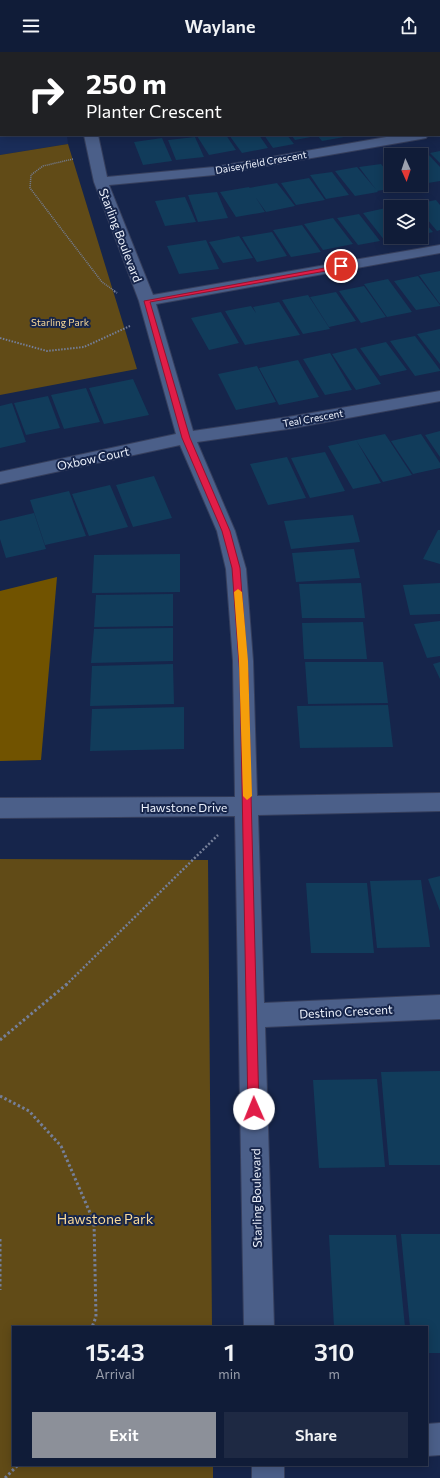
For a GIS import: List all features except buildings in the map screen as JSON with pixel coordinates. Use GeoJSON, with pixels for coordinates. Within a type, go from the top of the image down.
{"type":"FeatureCollection","features":[{"type":"Feature","properties":{"kind":"street","name":"Starling Boulevard"},"geometry":{"type":"LineString","coordinates":[[91,136],[101,182],[147,301],[186,438],[226,531],[236,568],[243,661],[248,806],[259,1326]]}},
{"type":"Feature","properties":{"kind":"street","name":"Daiseyfield Crescent"},"geometry":{"type":"LineString","coordinates":[[101,182],[214,170],[415,136]]}},
{"type":"Feature","properties":{"kind":"street"},"geometry":{"type":"LineString","coordinates":[[147,301],[440,249]]}},
{"type":"Feature","properties":{"kind":"street","name":"Teal Crescent"},"geometry":{"type":"LineString","coordinates":[[186,438],[288,423],[440,396]]}},
{"type":"Feature","properties":{"kind":"street","name":"Oxbow Court"},"geometry":{"type":"LineString","coordinates":[[0,478],[186,438]]}},
{"type":"Feature","properties":{"kind":"street","name":"Hawstone Drive"},"geometry":{"type":"LineString","coordinates":[[0,808],[248,806],[440,802]]}},
{"type":"Feature","properties":{"kind":"street","name":"Destino Crescent"},"geometry":{"type":"LineString","coordinates":[[252,1016],[440,1007]]}},
{"type":"Feature","properties":{"kind":"street"},"geometry":{"type":"LineString","coordinates":[[428,1440],[440,1439]]}},
{"type":"Feature","properties":{"kind":"street"},"geometry":{"type":"LineString","coordinates":[[268,1466],[268,1478]]}},
{"type":"Feature","properties":{"kind":"path"},"geometry":{"type":"LineString","coordinates":[[95,155],[44,166],[31,175],[30,188],[102,282],[152,317]]}},
{"type":"Feature","properties":{"kind":"path"},"geometry":{"type":"LineString","coordinates":[[0,338],[47,351],[84,346],[152,317]]}},
{"type":"Feature","properties":{"kind":"path"},"geometry":{"type":"LineString","coordinates":[[0,1040],[66,985],[248,806]]}},
{"type":"Feature","properties":{"kind":"path"},"geometry":{"type":"LineString","coordinates":[[0,1096],[29,1111],[61,1146],[94,1222],[96,1317],[92,1326]]}},
{"type":"Feature","properties":{"kind":"path"},"geometry":{"type":"LineString","coordinates":[[0,1239],[0,1290]]}},
{"type":"Feature","properties":{"kind":"path"},"geometry":{"type":"LineString","coordinates":[[5,1478],[17,1466]]}},
{"type":"Feature","properties":{"kind":"shaded area"},"geometry":{"type":"Polygon","coordinates":[[[0,136],[67,136],[68,144],[0,155],[0,136]]]}},
{"type":"Feature","properties":{"kind":"shaded area"},"geometry":{"type":"Polygon","coordinates":[[[57,577],[41,760],[0,761],[0,591],[57,577]]]}},
{"type":"Feature","properties":{"kind":"green space","name":"Starling Park"},"geometry":{"type":"Polygon","coordinates":[[[68,144],[137,369],[0,395],[0,155],[68,144]]]}},
{"type":"Feature","properties":{"kind":"green space","name":"Hawstone Park"},"geometry":{"type":"Polygon","coordinates":[[[0,859],[208,860],[212,1326],[12,1326],[12,1466],[213,1466],[213,1478],[0,1478],[0,859]]]}},
{"type":"Feature","properties":{"kind":"slow traffic"},"geometry":{"type":"LineString","coordinates":[[238,592],[243,661],[247,796]]}},
{"type":"Feature","properties":{"kind":"route"},"geometry":{"type":"LineString","coordinates":[[254,1109],[244,676],[236,568],[226,531],[186,438],[147,301],[341,266]]}}]}
